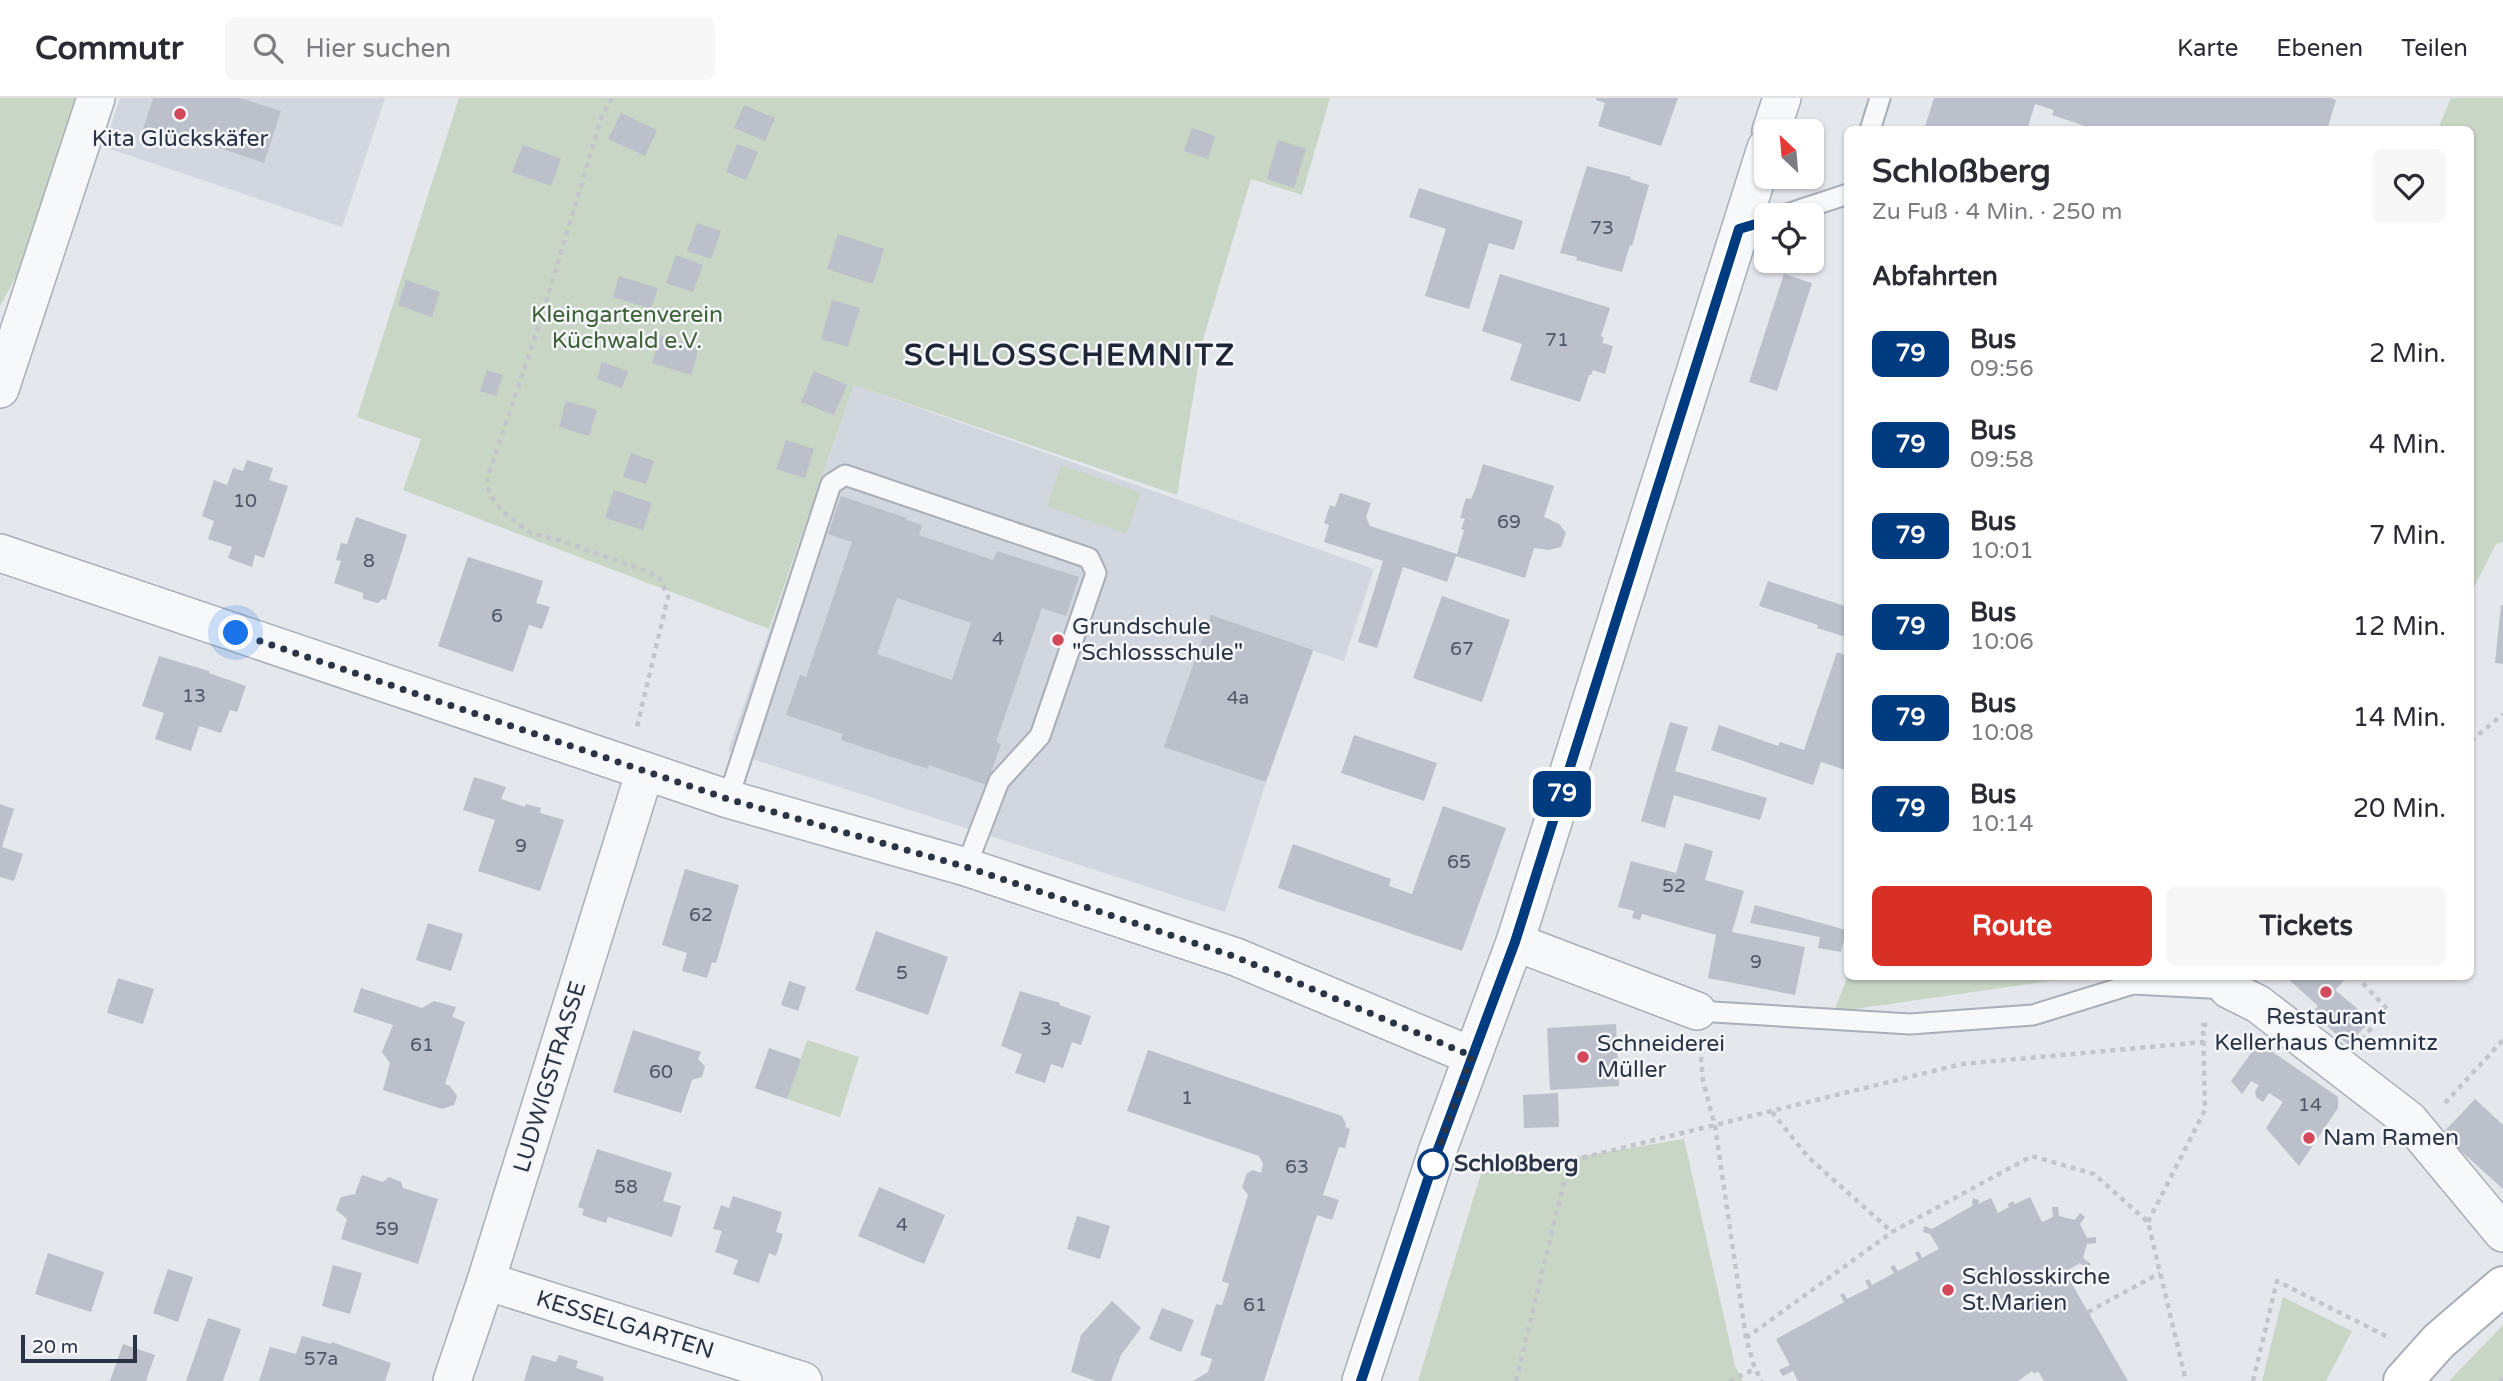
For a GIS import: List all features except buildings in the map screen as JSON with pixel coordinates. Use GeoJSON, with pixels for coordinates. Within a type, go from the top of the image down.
{"type":"FeatureCollection","features":[{"type":"Feature","properties":{"kind":"main road"},"geometry":{"type":"LineString","coordinates":[[2403,1381],[2439,1341],[2503,1286]]}},
{"type":"Feature","properties":{"kind":"street"},"geometry":{"type":"LineString","coordinates":[[0,388],[96,98]]}},
{"type":"Feature","properties":{"kind":"street"},"geometry":{"type":"LineString","coordinates":[[1775,119],[1782,98]]}},
{"type":"Feature","properties":{"kind":"street"},"geometry":{"type":"LineString","coordinates":[[1361,1381],[1433,1165],[1515,942],[1752,225],[1759,189]]}},
{"type":"Feature","properties":{"kind":"street"},"geometry":{"type":"LineString","coordinates":[[0,553],[728,799],[966,867],[1236,957],[1472,1056]]}},
{"type":"Feature","properties":{"kind":"street","name":"LUDWIGSTRASSE"},"geometry":{"type":"LineString","coordinates":[[452,1381],[486,1281],[638,768]]}},
{"type":"Feature","properties":{"kind":"street"},"geometry":{"type":"LineString","coordinates":[[1515,942],[1697,1011]]}},
{"type":"Feature","properties":{"kind":"street"},"geometry":{"type":"LineString","coordinates":[[2228,989],[2258,1004],[2409,1120],[2503,1233]]}},
{"type":"Feature","properties":{"kind":"street","name":"KESSELGARTEN"},"geometry":{"type":"LineString","coordinates":[[486,1281],[803,1381]]}},
{"type":"Feature","properties":{"kind":"lane"},"geometry":{"type":"LineString","coordinates":[[1871,126],[1880,98]]}},
{"type":"Feature","properties":{"kind":"lane"},"geometry":{"type":"LineString","coordinates":[[1820,203],[1844,195]]}},
{"type":"Feature","properties":{"kind":"lane"},"geometry":{"type":"LineString","coordinates":[[728,799],[831,484],[845,475],[1089,558],[1096,573],[1041,736],[999,780],[966,867]]}},
{"type":"Feature","properties":{"kind":"lane"},"geometry":{"type":"LineString","coordinates":[[1697,1011],[1910,1024],[1936,1023],[2033,1015],[2133,984],[2228,989]]}},
{"type":"Feature","properties":{"kind":"path"},"geometry":{"type":"LineString","coordinates":[[612,98],[602,116],[539,325],[487,479],[489,493],[503,512],[531,533],[561,540],[659,576],[668,597],[639,714],[638,768]]}},
{"type":"Feature","properties":{"kind":"path"},"geometry":{"type":"LineString","coordinates":[[2474,738],[2503,714]]}},
{"type":"Feature","properties":{"kind":"path"},"geometry":{"type":"LineString","coordinates":[[2339,1067],[2387,1009],[2360,980]]}},
{"type":"Feature","properties":{"kind":"path"},"geometry":{"type":"LineString","coordinates":[[1697,1011],[1703,1081],[1716,1126],[1745,1338],[1762,1381]]}},
{"type":"Feature","properties":{"kind":"path"},"geometry":{"type":"LineString","coordinates":[[2461,1085],[2503,1040]]}},
{"type":"Feature","properties":{"kind":"path"},"geometry":{"type":"LineString","coordinates":[[1516,1381],[1569,1161],[1962,1064],[2204,1042],[2205,1110],[2148,1223]]}},
{"type":"Feature","properties":{"kind":"path"},"geometry":{"type":"LineString","coordinates":[[1772,1112],[1808,1157],[1892,1232]]}},
{"type":"Feature","properties":{"kind":"path"},"geometry":{"type":"LineString","coordinates":[[1745,1338],[1892,1232],[2032,1156],[2094,1174],[2148,1223],[2186,1381]]}},
{"type":"Feature","properties":{"kind":"path"},"geometry":{"type":"LineString","coordinates":[[2088,1312],[2160,1273]]}},
{"type":"Feature","properties":{"kind":"path"},"geometry":{"type":"LineString","coordinates":[[2253,1381],[2277,1281],[2388,1336],[2397,1328]]}},
{"type":"Feature","properties":{"kind":"path"},"geometry":{"type":"LineString","coordinates":[[1729,1381],[1755,1369]]}},
{"type":"Feature","properties":{"kind":"shaded area"},"geometry":{"type":"Polygon","coordinates":[[[120,98],[385,98],[342,227],[104,147],[120,98]]]}},
{"type":"Feature","properties":{"kind":"shaded area","name":"Grundschule \"Schlossschule\""},"geometry":{"type":"Polygon","coordinates":[[[854,385],[1374,569],[1344,661],[1313,651],[1266,782],[1225,912],[728,751],[854,385]]]}},
{"type":"Feature","properties":{"kind":"green space"},"geometry":{"type":"Polygon","coordinates":[[[0,98],[78,98],[26,259],[0,306],[0,98]]]}},
{"type":"Feature","properties":{"kind":"green space","name":"Kleingartenverein Küchwald e.V."},"geometry":{"type":"Polygon","coordinates":[[[459,98],[1330,98],[1302,195],[1251,179],[1202,343],[1177,495],[854,385],[769,629],[403,490],[421,439],[357,417],[459,98]]]}},
{"type":"Feature","properties":{"kind":"green space"},"geometry":{"type":"Polygon","coordinates":[[[2451,98],[2503,98],[2503,542],[2496,544],[2474,587],[2474,126],[2439,126],[2451,98]]]}},
{"type":"Feature","properties":{"kind":"green space"},"geometry":{"type":"Polygon","coordinates":[[[1061,465],[1141,493],[1126,534],[1047,506],[1061,465]]]}},
{"type":"Feature","properties":{"kind":"green space"},"geometry":{"type":"Polygon","coordinates":[[[1846,980],[2056,980],[1834,1012],[1846,980]]]}},
{"type":"Feature","properties":{"kind":"green space"},"geometry":{"type":"Polygon","coordinates":[[[807,1040],[859,1057],[840,1117],[787,1099],[807,1040]]]}},
{"type":"Feature","properties":{"kind":"green space"},"geometry":{"type":"Polygon","coordinates":[[[1684,1139],[1735,1366],[1743,1381],[1418,1381],[1481,1173],[1684,1139]]]}},
{"type":"Feature","properties":{"kind":"green space"},"geometry":{"type":"Polygon","coordinates":[[[2283,1297],[2352,1331],[2326,1381],[2262,1381],[2283,1297]]]}},
{"type":"Feature","properties":{"kind":"green space"},"geometry":{"type":"Polygon","coordinates":[[[2503,1325],[2503,1381],[2449,1381],[2503,1325]]]}},
{"type":"Feature","properties":{"kind":"bus line","name":"79"},"geometry":{"type":"LineString","coordinates":[[1361,1381],[1437,1152],[1515,942],[1739,229],[1754,225]]}},
{"type":"Feature","properties":{"kind":"place","name":"Kita Glückskäfer"},"geometry":{"type":"Point","coordinates":[180,114]}},
{"type":"Feature","properties":{"kind":"place","name":"Grundschule \"Schlossschule\""},"geometry":{"type":"Point","coordinates":[1058,640]}},
{"type":"Feature","properties":{"kind":"place","name":"Restaurant Kellerhaus Chemnitz"},"geometry":{"type":"Point","coordinates":[2326,992]}},
{"type":"Feature","properties":{"kind":"place","name":"Schneiderei Müller"},"geometry":{"type":"Point","coordinates":[1583,1057]}},
{"type":"Feature","properties":{"kind":"place","name":"Nam Ramen"},"geometry":{"type":"Point","coordinates":[2309,1138]}},
{"type":"Feature","properties":{"kind":"place","name":"Schloßberg"},"geometry":{"type":"Point","coordinates":[1433,1164]}},
{"type":"Feature","properties":{"kind":"place","name":"Schlosskirche St.Marien"},"geometry":{"type":"Point","coordinates":[1948,1290]}},
{"type":"Feature","properties":{"kind":"district","name":"SCHLOSSCHEMNITZ"},"geometry":{"type":"Point","coordinates":[1070,355]}},
{"type":"Feature","properties":{"kind":"route"},"geometry":{"type":"LineString","coordinates":[[236,633],[728,799],[966,867],[1236,957],[1472,1056],[1433,1164]]}}]}
